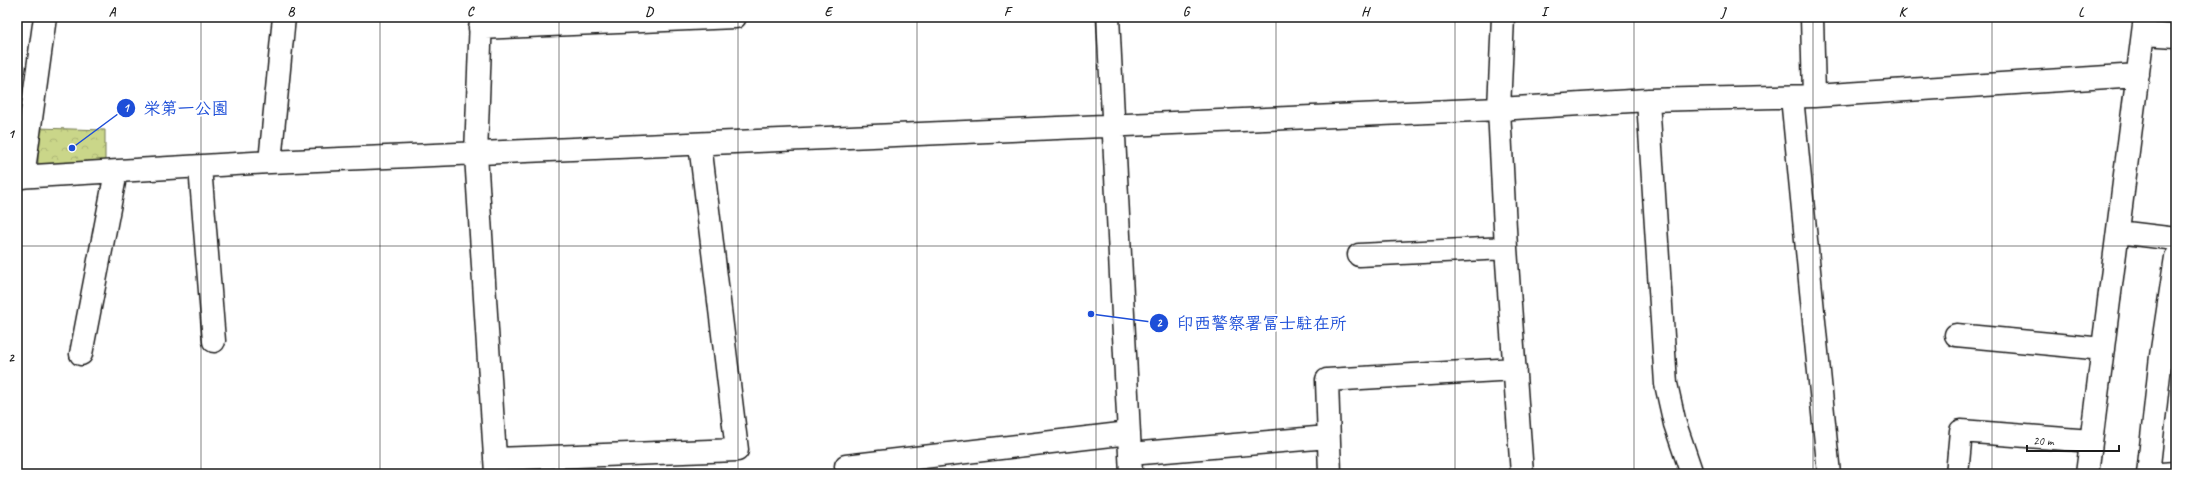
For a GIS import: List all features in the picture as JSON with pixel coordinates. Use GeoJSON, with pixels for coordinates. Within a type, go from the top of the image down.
{"type":"FeatureCollection","features":[{"type":"Feature","properties":{"kind":"street"},"geometry":{"type":"LineString","coordinates":[[45,17],[20,177],[270,162],[476,155],[1114,124],[1499,109],[1648,100],[1814,96],[2138,76]]}},
{"type":"Feature","properties":{"kind":"street"},"geometry":{"type":"LineString","coordinates":[[270,162],[284,17]]}},
{"type":"Feature","properties":{"kind":"street"},"geometry":{"type":"LineString","coordinates":[[700,144],[737,450],[495,466],[476,155],[481,22],[735,17]]}},
{"type":"Feature","properties":{"kind":"street"},"geometry":{"type":"LineString","coordinates":[[1108,17],[1130,454]]}},
{"type":"Feature","properties":{"kind":"street"},"geometry":{"type":"LineString","coordinates":[[1503,17],[1499,109],[1506,248],[1516,369],[1522,474]]}},
{"type":"Feature","properties":{"kind":"street"},"geometry":{"type":"LineString","coordinates":[[1812,17],[1814,96]]}},
{"type":"Feature","properties":{"kind":"street"},"geometry":{"type":"LineString","coordinates":[[2087,474],[2144,25],[2176,36]]}},
{"type":"Feature","properties":{"kind":"street"},"geometry":{"type":"LineString","coordinates":[[1792,97],[1829,474]]}},
{"type":"Feature","properties":{"kind":"street"},"geometry":{"type":"LineString","coordinates":[[1648,100],[1666,384],[1675,424],[1692,474]]}},
{"type":"Feature","properties":{"kind":"street"},"geometry":{"type":"LineString","coordinates":[[200,166],[214,341]]}},
{"type":"Feature","properties":{"kind":"street"},"geometry":{"type":"LineString","coordinates":[[82,354],[116,172]]}},
{"type":"Feature","properties":{"kind":"street"},"geometry":{"type":"LineString","coordinates":[[2118,232],[2176,239]]}},
{"type":"Feature","properties":{"kind":"street"},"geometry":{"type":"LineString","coordinates":[[1359,255],[1506,248]]}},
{"type":"Feature","properties":{"kind":"street"},"geometry":{"type":"LineString","coordinates":[[2148,474],[2168,356],[2176,256]]}},
{"type":"Feature","properties":{"kind":"street"},"geometry":{"type":"LineString","coordinates":[[1956,335],[2103,349]]}},
{"type":"Feature","properties":{"kind":"street"},"geometry":{"type":"LineString","coordinates":[[1330,474],[1327,380],[1516,369]]}},
{"type":"Feature","properties":{"kind":"street"},"geometry":{"type":"LineString","coordinates":[[1957,474],[1961,431],[2091,441]]}},
{"type":"Feature","properties":{"kind":"street"},"geometry":{"type":"LineString","coordinates":[[846,466],[1130,454],[1328,437]]}},
{"type":"Feature","properties":{"kind":"street"},"geometry":{"type":"LineString","coordinates":[[2161,474],[2176,473]]}},
{"type":"Feature","properties":{"kind":"green space"},"geometry":{"type":"Polygon","coordinates":[[[38,128],[105,130],[105,165],[38,169],[38,128]]]}},
{"type":"Feature","properties":{"kind":"place","name":"栄第一公園"},"geometry":{"type":"Point","coordinates":[72,148]}},
{"type":"Feature","properties":{"kind":"place","name":"印西警察署冨士駐在所"},"geometry":{"type":"Point","coordinates":[1091,314]}}]}
